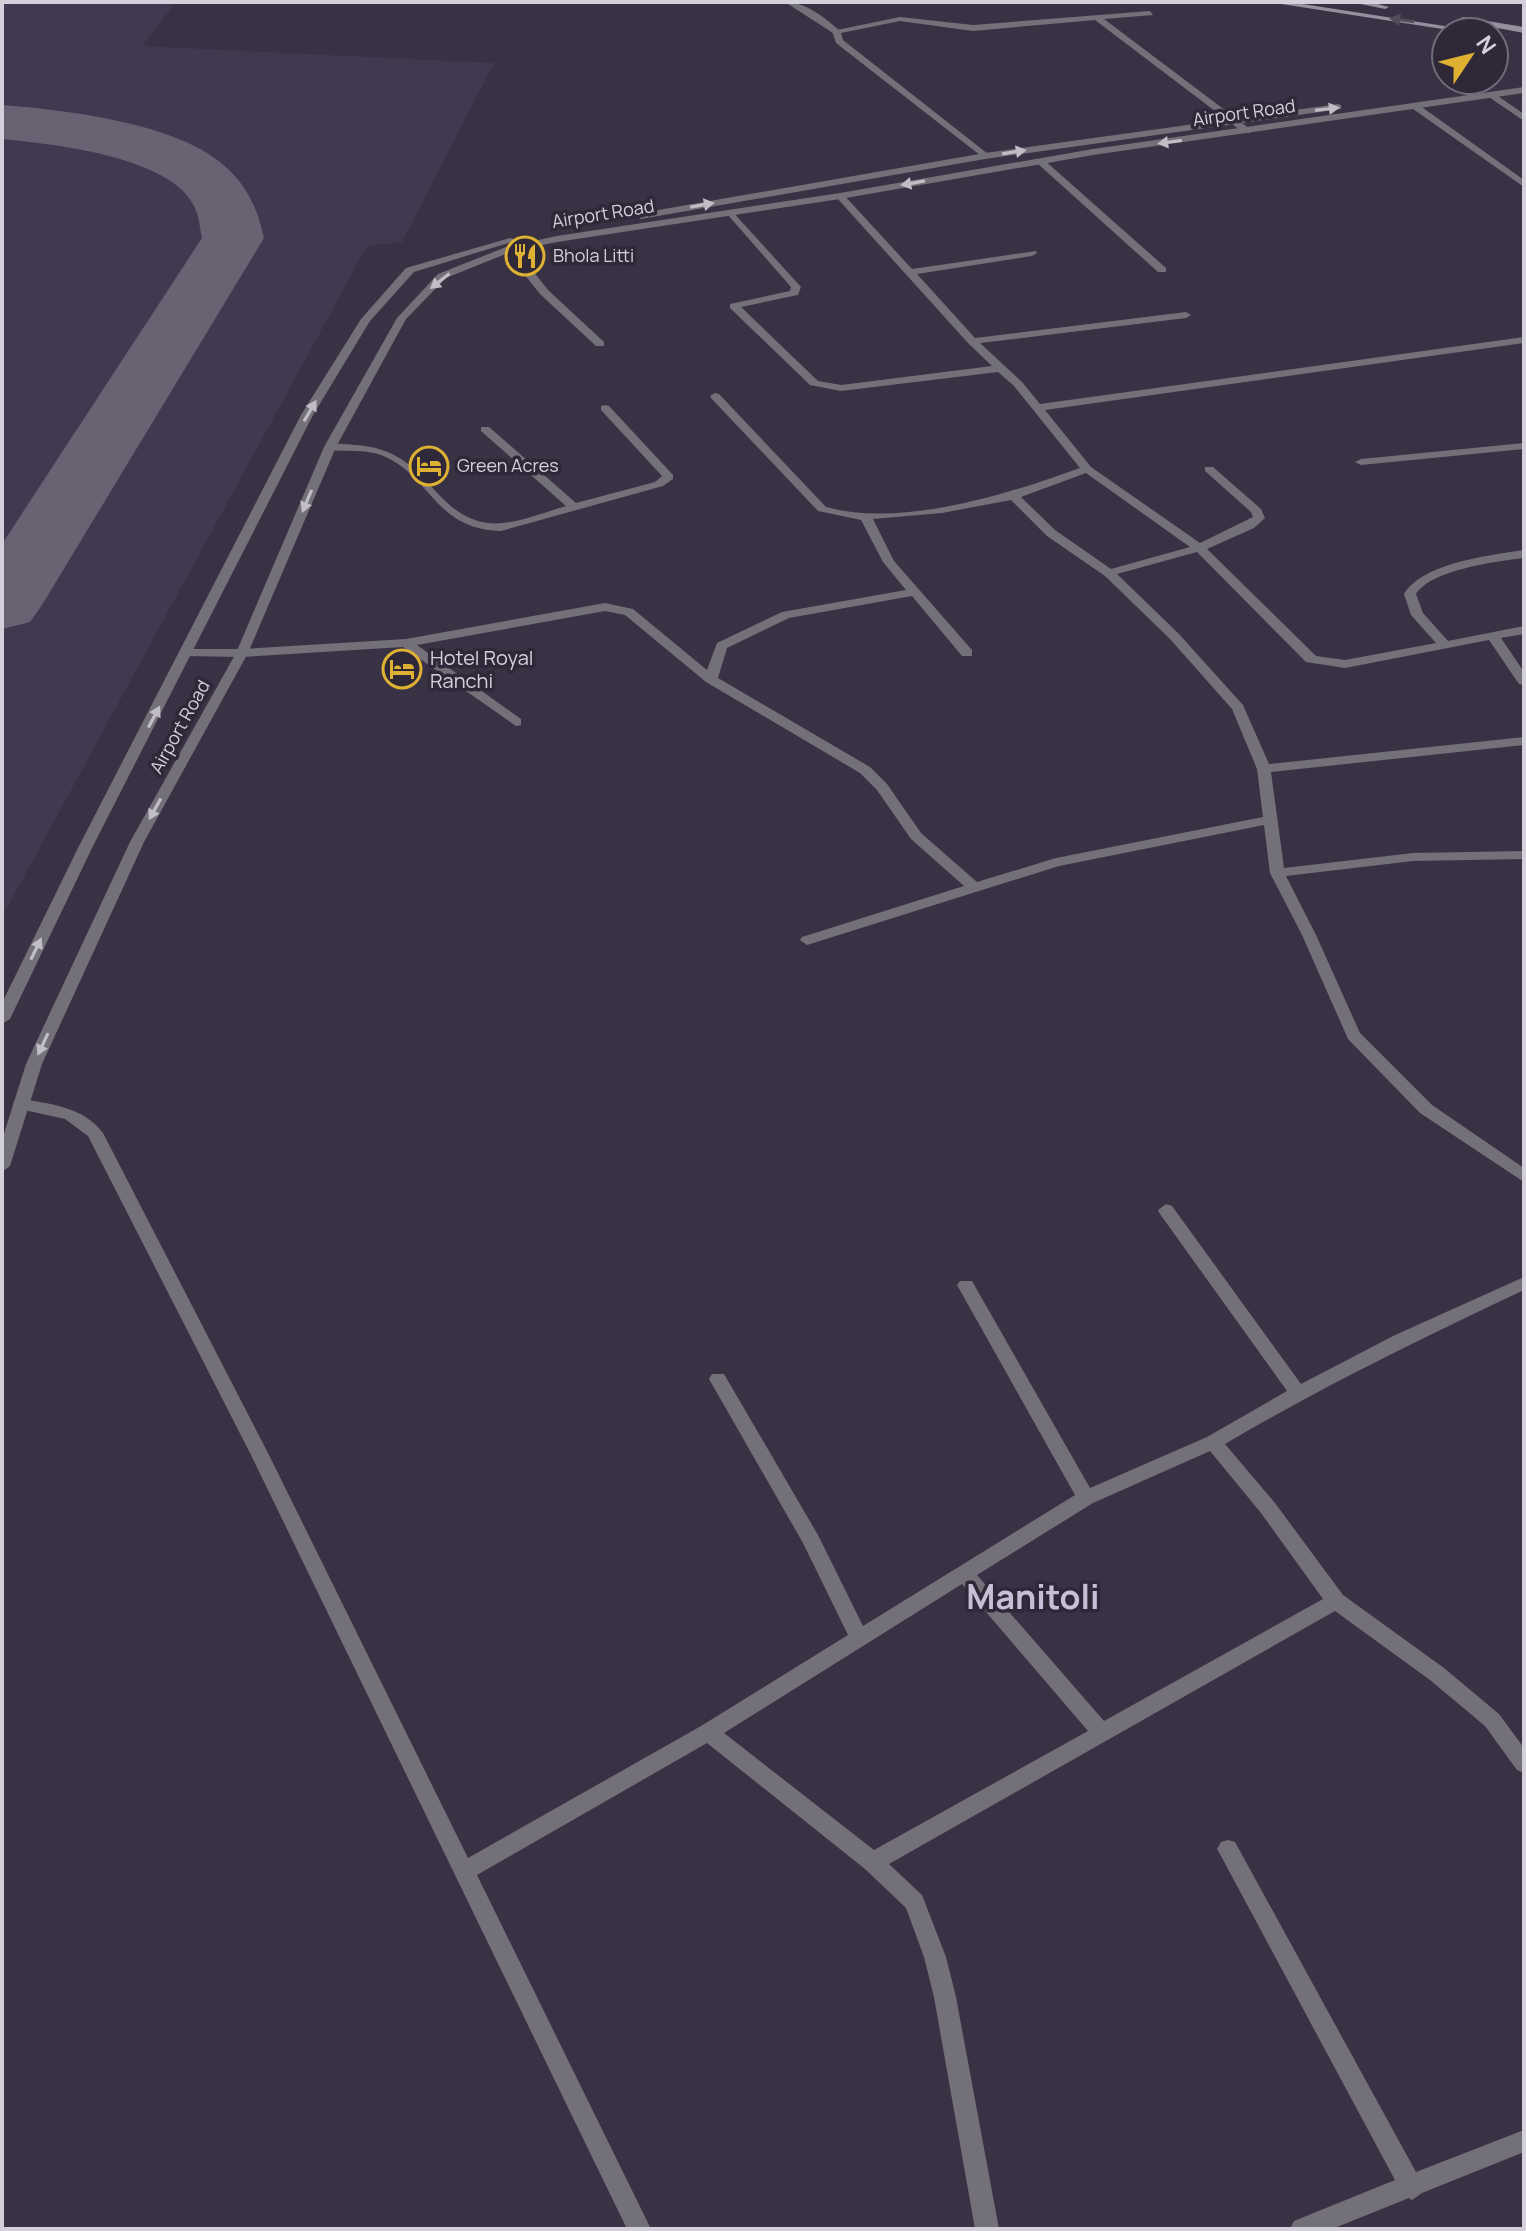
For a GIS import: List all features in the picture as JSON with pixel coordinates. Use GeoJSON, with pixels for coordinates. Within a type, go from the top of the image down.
{"type":"FeatureCollection","features":[{"type":"Feature","properties":{"kind":"main road"},"geometry":{"type":"LineString","coordinates":[[1273,2],[1430,25]]}},
{"type":"Feature","properties":{"kind":"main road"},"geometry":{"type":"LineString","coordinates":[[1355,2],[1396,8]]}},
{"type":"Feature","properties":{"kind":"main road"},"geometry":{"type":"LineString","coordinates":[[1438,15],[1524,30]]}},
{"type":"Feature","properties":{"kind":"street"},"geometry":{"type":"LineString","coordinates":[[789,2],[836,31],[839,41],[985,156]]}},
{"type":"Feature","properties":{"kind":"street"},"geometry":{"type":"LineString","coordinates":[[836,31],[900,19],[973,28],[1150,13]]}},
{"type":"Feature","properties":{"kind":"street"},"geometry":{"type":"LineString","coordinates":[[1097,18],[1247,131]]}},
{"type":"Feature","properties":{"kind":"street","name":"Airport Road"},"geometry":{"type":"LineString","coordinates":[[2,1019],[86,846],[188,653],[307,415],[366,319],[410,270],[488,245],[568,229],[985,156],[1419,96],[1524,78]]}},
{"type":"Feature","properties":{"kind":"street","name":"Airport Road"},"geometry":{"type":"LineString","coordinates":[[2,1166],[34,1064],[137,842],[242,653],[330,447],[402,318],[442,276],[510,249],[1040,161],[1486,96]]}},
{"type":"Feature","properties":{"kind":"street"},"geometry":{"type":"LineString","coordinates":[[1493,96],[1524,118]]}},
{"type":"Feature","properties":{"kind":"street"},"geometry":{"type":"LineString","coordinates":[[1416,107],[1524,184]]}},
{"type":"Feature","properties":{"kind":"street"},"geometry":{"type":"LineString","coordinates":[[1040,161],[1162,270]]}},
{"type":"Feature","properties":{"kind":"street"},"geometry":{"type":"LineString","coordinates":[[1508,173],[1524,170]]}},
{"type":"Feature","properties":{"kind":"street"},"geometry":{"type":"LineString","coordinates":[[840,196],[972,341],[1039,408],[1087,469],[1199,548],[1311,659],[1345,664],[1524,630]]}},
{"type":"Feature","properties":{"kind":"street"},"geometry":{"type":"LineString","coordinates":[[731,213],[796,287],[794,293],[734,306],[814,383],[841,388],[1001,368]]}},
{"type":"Feature","properties":{"kind":"street"},"geometry":{"type":"LineString","coordinates":[[510,249],[544,292],[600,344]]}},
{"type":"Feature","properties":{"kind":"street"},"geometry":{"type":"LineString","coordinates":[[911,272],[1032,253]]}},
{"type":"Feature","properties":{"kind":"street"},"geometry":{"type":"LineString","coordinates":[[972,341],[1186,315]]}},
{"type":"Feature","properties":{"kind":"street"},"geometry":{"type":"LineString","coordinates":[[1039,408],[1524,340]]}},
{"type":"Feature","properties":{"kind":"street"},"geometry":{"type":"LineString","coordinates":[[715,396],[822,509],[834,515],[865,516],[957,507],[1014,496],[1087,469]]}},
{"type":"Feature","properties":{"kind":"street"},"geometry":{"type":"LineString","coordinates":[[330,447],[389,454],[463,520],[484,529],[659,484],[669,477],[605,408]]}},
{"type":"Feature","properties":{"kind":"street"},"geometry":{"type":"LineString","coordinates":[[485,429],[574,507]]}},
{"type":"Feature","properties":{"kind":"street"},"geometry":{"type":"LineString","coordinates":[[1361,462],[1524,446]]}},
{"type":"Feature","properties":{"kind":"street"},"geometry":{"type":"LineString","coordinates":[[1109,573],[1199,548],[1259,518],[1257,511],[1209,469]]}},
{"type":"Feature","properties":{"kind":"street"},"geometry":{"type":"LineString","coordinates":[[1014,496],[1051,533],[1109,573],[1174,636],[1238,708],[1264,769],[1277,873],[1309,935],[1353,1035],[1426,1109],[1524,1176]]}},
{"type":"Feature","properties":{"kind":"street"},"geometry":{"type":"LineString","coordinates":[[865,516],[889,562],[967,653]]}},
{"type":"Feature","properties":{"kind":"street"},"geometry":{"type":"LineString","coordinates":[[1444,644],[1415,610],[1410,594],[1412,589],[1445,572],[1524,554]]}},
{"type":"Feature","properties":{"kind":"street"},"geometry":{"type":"LineString","coordinates":[[711,679],[721,646],[786,615],[916,592]]}},
{"type":"Feature","properties":{"kind":"street"},"geometry":{"type":"LineString","coordinates":[[188,653],[242,653],[406,643],[605,607],[629,612],[711,679],[865,770],[882,787],[916,836],[974,887]]}},
{"type":"Feature","properties":{"kind":"street"},"geometry":{"type":"LineString","coordinates":[[1492,635],[1524,681]]}},
{"type":"Feature","properties":{"kind":"street"},"geometry":{"type":"LineString","coordinates":[[406,643],[516,722]]}},
{"type":"Feature","properties":{"kind":"street"},"geometry":{"type":"LineString","coordinates":[[1264,769],[1524,741]]}},
{"type":"Feature","properties":{"kind":"street"},"geometry":{"type":"LineString","coordinates":[[807,940],[1086,855],[1269,820]]}},
{"type":"Feature","properties":{"kind":"street"},"geometry":{"type":"LineString","coordinates":[[1277,873],[1413,857],[1524,855]]}},
{"type":"Feature","properties":{"kind":"street"},"geometry":{"type":"LineString","coordinates":[[21,1104],[70,1113],[84,1121],[95,1133],[253,1441],[639,2229]]}},
{"type":"Feature","properties":{"kind":"street"},"geometry":{"type":"LineString","coordinates":[[1166,1210],[1298,1393]]}},
{"type":"Feature","properties":{"kind":"street"},"geometry":{"type":"LineString","coordinates":[[464,1871],[708,1732],[1086,1498],[1213,1442],[1298,1393],[1472,1304],[1524,1283]]}},
{"type":"Feature","properties":{"kind":"street"},"geometry":{"type":"LineString","coordinates":[[966,1285],[1086,1498]]}},
{"type":"Feature","properties":{"kind":"street"},"geometry":{"type":"LineString","coordinates":[[718,1379],[811,1540],[860,1639]]}},
{"type":"Feature","properties":{"kind":"street"},"geometry":{"type":"LineString","coordinates":[[1213,1442],[1268,1508],[1336,1601],[1437,1674],[1492,1720],[1524,1764]]}},
{"type":"Feature","properties":{"kind":"street"},"geometry":{"type":"LineString","coordinates":[[964,1573],[1102,1733]]}},
{"type":"Feature","properties":{"kind":"street"},"geometry":{"type":"LineString","coordinates":[[873,1862],[1336,1601]]}},
{"type":"Feature","properties":{"kind":"street"},"geometry":{"type":"LineString","coordinates":[[708,1732],[873,1862],[914,1902],[935,1957],[987,2229]]}},
{"type":"Feature","properties":{"kind":"street"},"geometry":{"type":"LineString","coordinates":[[1228,1849],[1412,2188]]}},
{"type":"Feature","properties":{"kind":"street"},"geometry":{"type":"LineString","coordinates":[[1302,2229],[1412,2188],[1524,2141]]}},
{"type":"Feature","properties":{"kind":"shaded area"},"geometry":{"type":"Polygon","coordinates":[[[2,2],[176,2],[142,46],[494,63],[402,242],[367,246],[2,917],[2,2]]]}},
{"type":"Feature","properties":{"kind":"taxiway"},"geometry":{"type":"LineString","coordinates":[[2,122],[106,136],[178,161],[206,181],[226,206],[233,238],[2,605]]}},
{"type":"Feature","properties":{"kind":"place","name":"Bhola Litti"},"geometry":{"type":"Point","coordinates":[525,256]}},
{"type":"Feature","properties":{"kind":"place","name":"Green Acres"},"geometry":{"type":"Point","coordinates":[429,466]}},
{"type":"Feature","properties":{"kind":"place","name":"Hotel Royal Ranchi"},"geometry":{"type":"Point","coordinates":[402,669]}},
{"type":"Feature","properties":{"kind":"district","name":"Manitoli"},"geometry":{"type":"Point","coordinates":[1033,1597]}}]}
